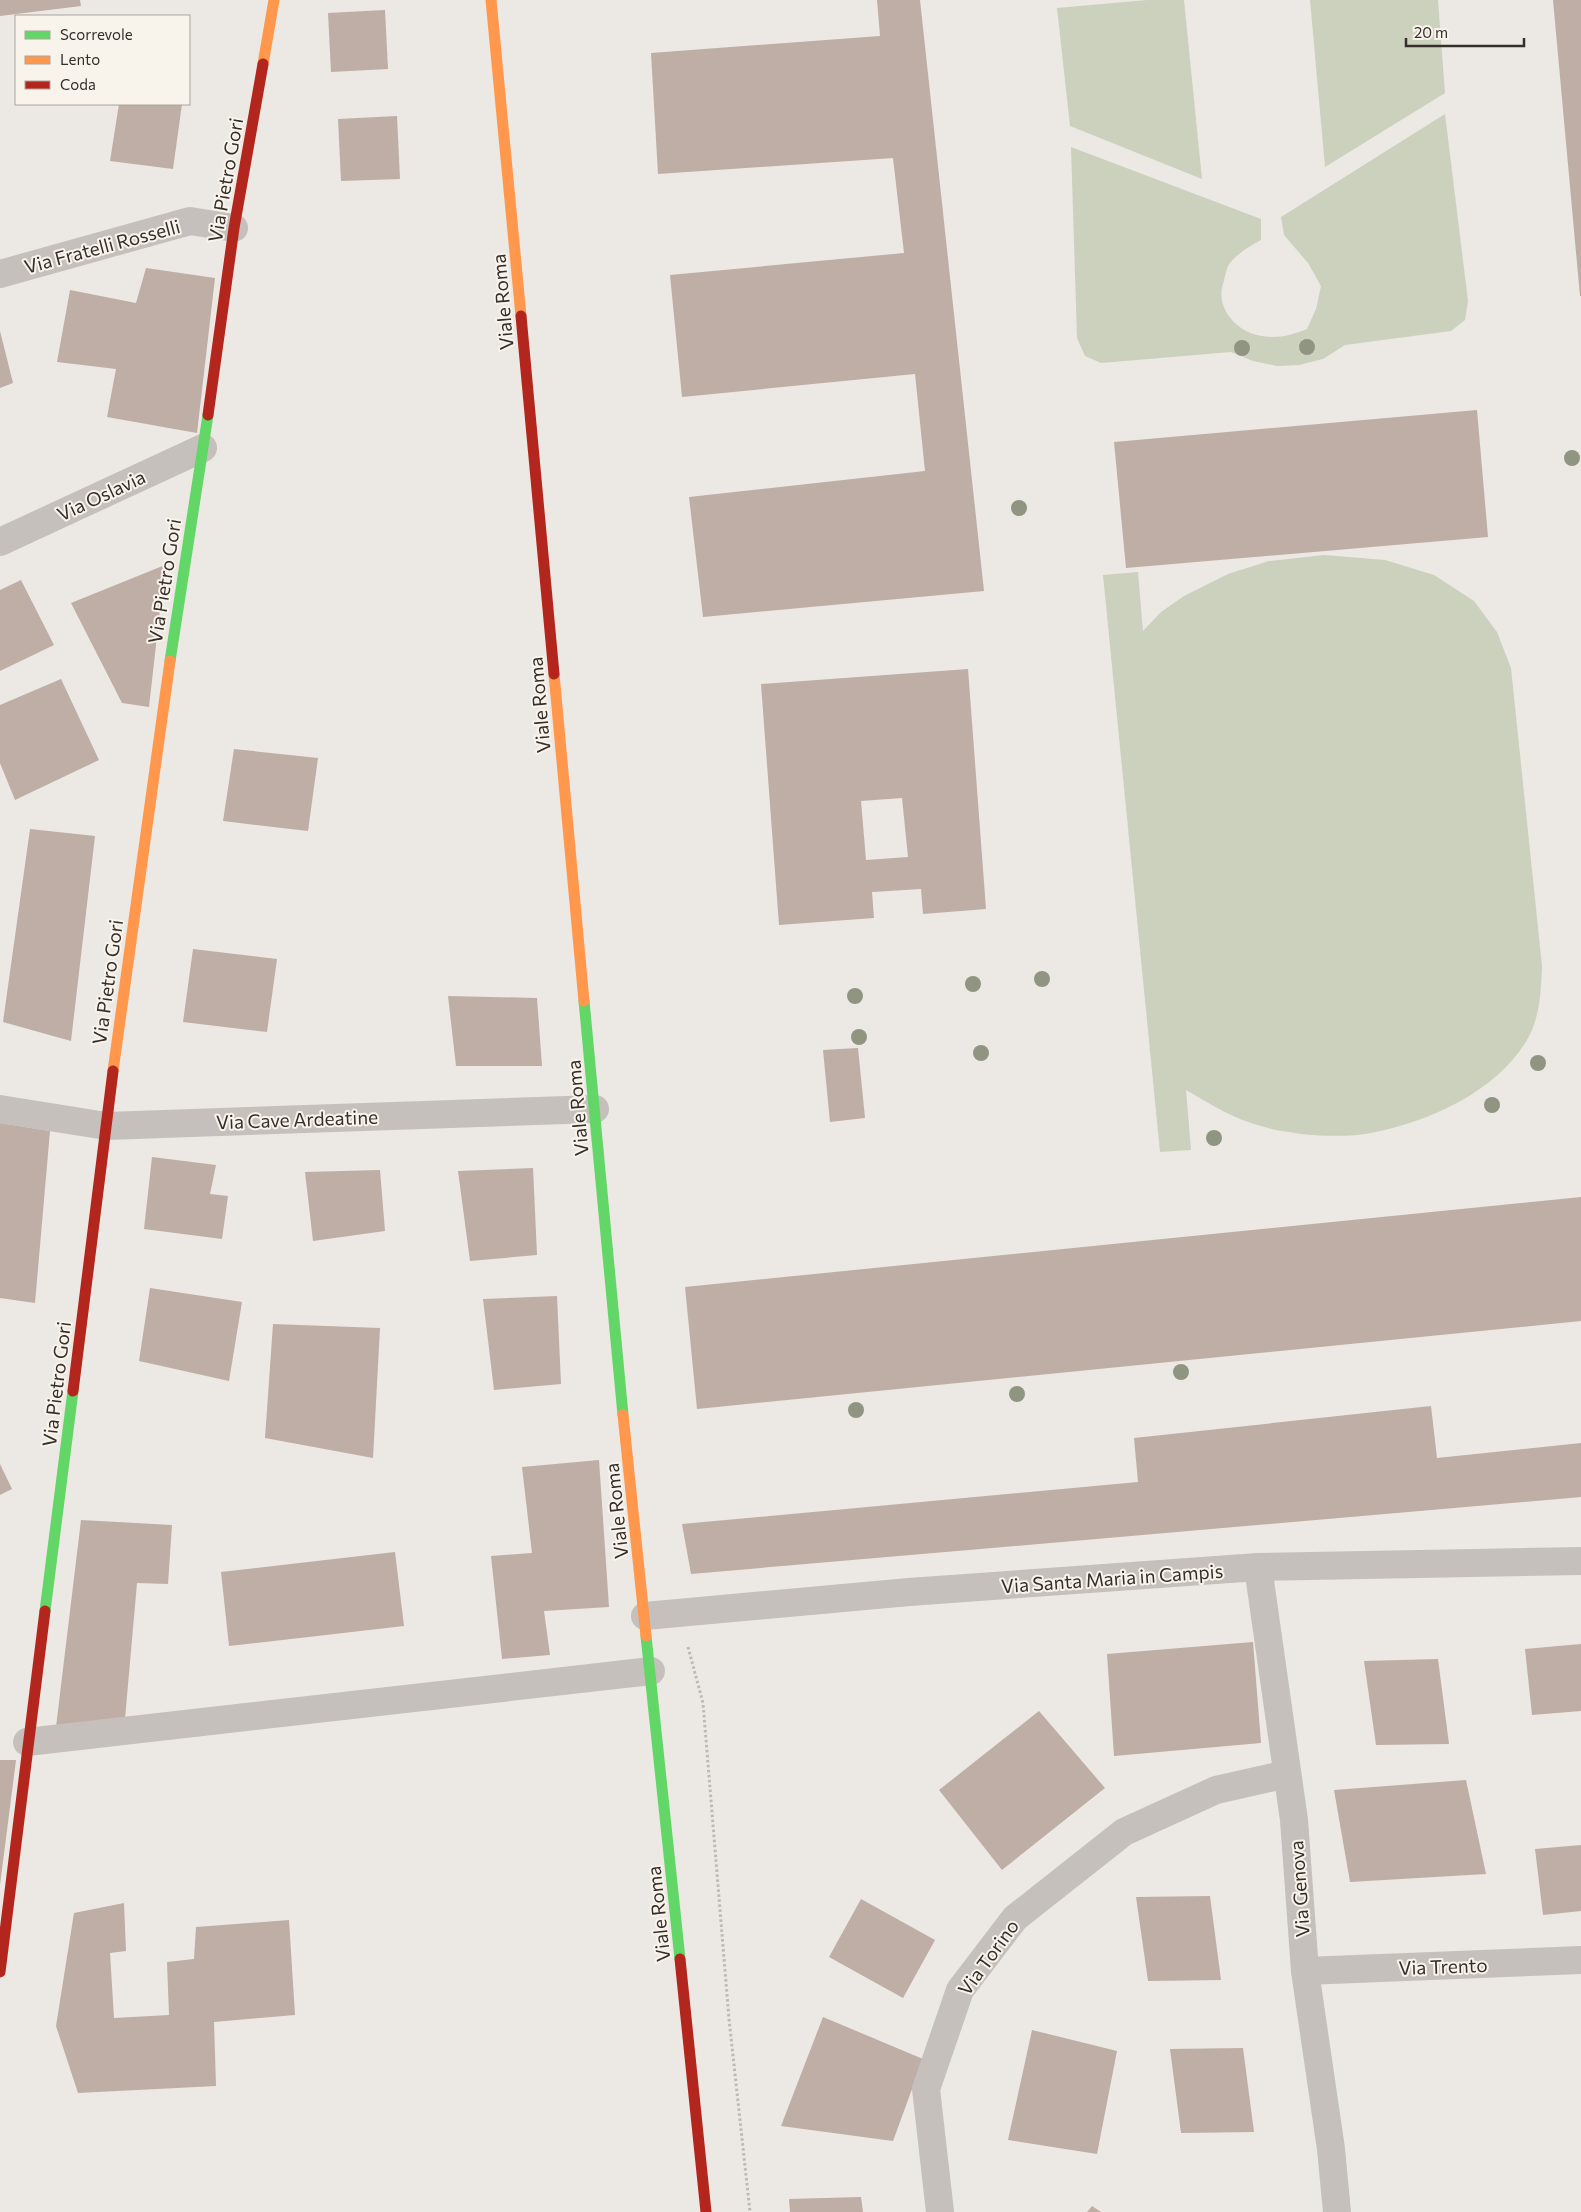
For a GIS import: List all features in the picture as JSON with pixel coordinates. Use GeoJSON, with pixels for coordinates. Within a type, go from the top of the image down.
{"type":"FeatureCollection","features":[{"type":"Feature","properties":{"kind":"main road","name":"Via Pietro Gori"},"geometry":{"type":"LineString","coordinates":[[0,1972],[106,1126],[160,723],[203,448],[234,228],[274,0]]}},
{"type":"Feature","properties":{"kind":"main road","name":"Viale Roma"},"geometry":{"type":"LineString","coordinates":[[491,0],[622,1403],[706,2212]]}},
{"type":"Feature","properties":{"kind":"street","name":"Via Fratelli Rosselli"},"geometry":{"type":"LineString","coordinates":[[0,274],[190,222],[234,228]]}},
{"type":"Feature","properties":{"kind":"street","name":"Via Oslavia"},"geometry":{"type":"LineString","coordinates":[[0,542],[203,448]]}},
{"type":"Feature","properties":{"kind":"street","name":"Via Cave Ardeatine"},"geometry":{"type":"LineString","coordinates":[[0,1109],[106,1126],[594,1109]]}},
{"type":"Feature","properties":{"kind":"street","name":"Via Santa Maria in Campis"},"geometry":{"type":"LineString","coordinates":[[645,1616],[909,1592],[1258,1567],[1581,1561]]}},
{"type":"Feature","properties":{"kind":"street","name":"Via Genova"},"geometry":{"type":"LineString","coordinates":[[1258,1567],[1294,1820],[1305,1971],[1331,2149],[1337,2212]]}},
{"type":"Feature","properties":{"kind":"street"},"geometry":{"type":"LineString","coordinates":[[28,1742],[650,1671]]}},
{"type":"Feature","properties":{"kind":"street","name":"Via Torino"},"geometry":{"type":"LineString","coordinates":[[940,2212],[926,2089],[960,1990],[1015,1918],[1124,1832],[1216,1790],[1288,1774]]}},
{"type":"Feature","properties":{"kind":"street","name":"Via Trento"},"geometry":{"type":"LineString","coordinates":[[1305,1971],[1581,1960]]}},
{"type":"Feature","properties":{"kind":"path"},"geometry":{"type":"LineString","coordinates":[[680,1613],[703,1703],[729,2019],[750,2212]]}},
{"type":"Feature","properties":{"kind":"green space"},"geometry":{"type":"Polygon","coordinates":[[[1147,0],[1184,0],[1202,179],[1070,126],[1057,8],[1147,0]]]}},
{"type":"Feature","properties":{"kind":"green space"},"geometry":{"type":"Polygon","coordinates":[[[1310,0],[1438,0],[1445,93],[1325,167],[1310,0]]]}},
{"type":"Feature","properties":{"kind":"green space"},"geometry":{"type":"Polygon","coordinates":[[[1445,114],[1468,301],[1465,320],[1451,331],[1345,345],[1323,359],[1299,365],[1277,366],[1253,361],[1231,352],[1101,363],[1085,356],[1077,338],[1071,147],[1261,219],[1261,240],[1241,252],[1229,265],[1221,293],[1222,302],[1230,318],[1245,330],[1262,336],[1279,337],[1307,329],[1316,309],[1321,286],[1308,263],[1284,235],[1281,217],[1445,114]]]}},
{"type":"Feature","properties":{"kind":"green space"},"geometry":{"type":"Polygon","coordinates":[[[1324,555],[1385,560],[1434,575],[1474,601],[1497,632],[1511,668],[1542,966],[1540,995],[1535,1023],[1527,1040],[1513,1059],[1479,1090],[1459,1102],[1415,1121],[1359,1135],[1331,1136],[1286,1132],[1241,1119],[1222,1111],[1186,1090],[1191,1150],[1160,1152],[1103,575],[1138,572],[1143,631],[1161,612],[1184,596],[1228,574],[1269,561],[1324,555]]]}},
{"type":"Feature","properties":{"kind":"building"},"geometry":{"type":"Polygon","coordinates":[[[0,0],[80,0],[81,6],[0,16],[0,0]]]}},
{"type":"Feature","properties":{"kind":"building"},"geometry":{"type":"Polygon","coordinates":[[[877,0],[920,0],[984,591],[703,617],[689,497],[925,471],[915,374],[682,397],[670,275],[904,253],[893,158],[658,174],[651,53],[880,36],[877,0]]]}},
{"type":"Feature","properties":{"kind":"building"},"geometry":{"type":"Polygon","coordinates":[[[1553,0],[1581,0],[1581,296],[1580,296],[1553,0]]]}},
{"type":"Feature","properties":{"kind":"building"},"geometry":{"type":"Polygon","coordinates":[[[385,10],[388,69],[331,72],[328,13],[385,10]]]}},
{"type":"Feature","properties":{"kind":"building"},"geometry":{"type":"Polygon","coordinates":[[[119,105],[182,105],[173,169],[110,161],[119,105]]]}},
{"type":"Feature","properties":{"kind":"building"},"geometry":{"type":"Polygon","coordinates":[[[397,116],[400,179],[341,181],[338,119],[397,116]]]}},
{"type":"Feature","properties":{"kind":"building"},"geometry":{"type":"Polygon","coordinates":[[[146,268],[215,278],[197,433],[107,417],[116,369],[57,362],[70,290],[136,303],[146,268]]]}},
{"type":"Feature","properties":{"kind":"building"},"geometry":{"type":"Polygon","coordinates":[[[0,331],[13,383],[0,388],[0,331]]]}},
{"type":"Feature","properties":{"kind":"building"},"geometry":{"type":"Polygon","coordinates":[[[1477,410],[1488,537],[1126,568],[1114,442],[1477,410]]]}},
{"type":"Feature","properties":{"kind":"building"},"geometry":{"type":"Polygon","coordinates":[[[165,565],[149,707],[122,703],[71,603],[165,565]]]}},
{"type":"Feature","properties":{"kind":"building"},"geometry":{"type":"Polygon","coordinates":[[[21,580],[54,645],[0,671],[0,590],[21,580]]]}},
{"type":"Feature","properties":{"kind":"building"},"geometry":{"type":"Polygon","coordinates":[[[968,669],[986,909],[923,914],[921,889],[872,892],[874,918],[779,925],[761,684],[968,669]],[[902,798],[861,801],[866,860],[908,857],[902,798]]]}},
{"type":"Feature","properties":{"kind":"building"},"geometry":{"type":"Polygon","coordinates":[[[61,679],[99,760],[15,800],[0,763],[0,705],[61,679]]]}},
{"type":"Feature","properties":{"kind":"building"},"geometry":{"type":"Polygon","coordinates":[[[234,749],[318,758],[308,831],[223,821],[234,749]]]}},
{"type":"Feature","properties":{"kind":"building"},"geometry":{"type":"Polygon","coordinates":[[[30,829],[95,836],[71,1041],[3,1022],[30,829]]]}},
{"type":"Feature","properties":{"kind":"building"},"geometry":{"type":"Polygon","coordinates":[[[193,949],[277,959],[267,1032],[183,1022],[193,949]]]}},
{"type":"Feature","properties":{"kind":"building"},"geometry":{"type":"Polygon","coordinates":[[[448,996],[537,998],[542,1066],[456,1066],[448,996]]]}},
{"type":"Feature","properties":{"kind":"building"},"geometry":{"type":"Polygon","coordinates":[[[858,1048],[865,1118],[830,1122],[823,1050],[858,1048]]]}},
{"type":"Feature","properties":{"kind":"building"},"geometry":{"type":"Polygon","coordinates":[[[0,1123],[50,1131],[35,1303],[0,1298],[0,1123]]]}},
{"type":"Feature","properties":{"kind":"building"},"geometry":{"type":"Polygon","coordinates":[[[152,1157],[216,1165],[210,1194],[228,1196],[222,1239],[144,1229],[152,1157]]]}},
{"type":"Feature","properties":{"kind":"building"},"geometry":{"type":"Polygon","coordinates":[[[533,1168],[537,1255],[470,1261],[458,1171],[533,1168]]]}},
{"type":"Feature","properties":{"kind":"building"},"geometry":{"type":"Polygon","coordinates":[[[380,1170],[385,1231],[313,1241],[305,1172],[380,1170]]]}},
{"type":"Feature","properties":{"kind":"building"},"geometry":{"type":"Polygon","coordinates":[[[1581,1197],[1581,1321],[697,1409],[685,1287],[1581,1197]]]}},
{"type":"Feature","properties":{"kind":"building"},"geometry":{"type":"Polygon","coordinates":[[[150,1288],[242,1302],[229,1381],[139,1361],[150,1288]]]}},
{"type":"Feature","properties":{"kind":"building"},"geometry":{"type":"Polygon","coordinates":[[[557,1296],[561,1384],[494,1390],[483,1299],[557,1296]]]}},
{"type":"Feature","properties":{"kind":"building"},"geometry":{"type":"Polygon","coordinates":[[[273,1324],[380,1328],[373,1458],[265,1438],[273,1324]]]}},
{"type":"Feature","properties":{"kind":"building"},"geometry":{"type":"Polygon","coordinates":[[[1431,1406],[1437,1458],[1581,1443],[1581,1497],[691,1574],[682,1524],[1138,1482],[1134,1438],[1431,1406]]]}},
{"type":"Feature","properties":{"kind":"building"},"geometry":{"type":"Polygon","coordinates":[[[599,1460],[609,1607],[544,1611],[550,1655],[502,1659],[491,1556],[532,1553],[522,1467],[599,1460]]]}},
{"type":"Feature","properties":{"kind":"building"},"geometry":{"type":"Polygon","coordinates":[[[0,1464],[12,1489],[0,1495],[0,1464]]]}},
{"type":"Feature","properties":{"kind":"building"},"geometry":{"type":"Polygon","coordinates":[[[81,1520],[172,1525],[168,1584],[137,1583],[124,1730],[56,1727],[81,1520]]]}},
{"type":"Feature","properties":{"kind":"building"},"geometry":{"type":"Polygon","coordinates":[[[395,1552],[404,1626],[229,1646],[221,1572],[395,1552]]]}},
{"type":"Feature","properties":{"kind":"building"},"geometry":{"type":"Polygon","coordinates":[[[1253,1642],[1261,1743],[1114,1756],[1107,1654],[1253,1642]]]}},
{"type":"Feature","properties":{"kind":"building"},"geometry":{"type":"Polygon","coordinates":[[[1581,1644],[1581,1711],[1532,1715],[1525,1649],[1581,1644]]]}},
{"type":"Feature","properties":{"kind":"building"},"geometry":{"type":"Polygon","coordinates":[[[1438,1659],[1449,1744],[1376,1745],[1364,1661],[1438,1659]]]}},
{"type":"Feature","properties":{"kind":"building"},"geometry":{"type":"Polygon","coordinates":[[[1039,1711],[1105,1788],[1002,1870],[939,1790],[1039,1711]]]}},
{"type":"Feature","properties":{"kind":"building"},"geometry":{"type":"Polygon","coordinates":[[[0,1760],[16,1760],[0,1885],[0,1760]]]}},
{"type":"Feature","properties":{"kind":"building"},"geometry":{"type":"Polygon","coordinates":[[[1466,1780],[1486,1874],[1350,1882],[1334,1790],[1466,1780]]]}},
{"type":"Feature","properties":{"kind":"building"},"geometry":{"type":"Polygon","coordinates":[[[1581,1845],[1581,1911],[1543,1915],[1535,1849],[1581,1845]]]}},
{"type":"Feature","properties":{"kind":"building"},"geometry":{"type":"Polygon","coordinates":[[[1210,1896],[1221,1980],[1148,1981],[1136,1897],[1210,1896]]]}},
{"type":"Feature","properties":{"kind":"building"},"geometry":{"type":"Polygon","coordinates":[[[861,1899],[935,1940],[903,1998],[829,1957],[861,1899]]]}},
{"type":"Feature","properties":{"kind":"building"},"geometry":{"type":"Polygon","coordinates":[[[124,1903],[126,1951],[110,1953],[114,2018],[169,2015],[167,1962],[194,1959],[196,1927],[289,1920],[295,2015],[214,2022],[216,2086],[78,2093],[56,2026],[74,1913],[124,1903]]]}},
{"type":"Feature","properties":{"kind":"building"},"geometry":{"type":"Polygon","coordinates":[[[823,2017],[923,2059],[893,2141],[781,2126],[823,2017]]]}},
{"type":"Feature","properties":{"kind":"building"},"geometry":{"type":"Polygon","coordinates":[[[1032,2030],[1117,2051],[1097,2154],[1008,2140],[1032,2030]]]}},
{"type":"Feature","properties":{"kind":"building"},"geometry":{"type":"Polygon","coordinates":[[[1243,2048],[1254,2132],[1181,2133],[1170,2049],[1243,2048]]]}},
{"type":"Feature","properties":{"kind":"building"},"geometry":{"type":"Polygon","coordinates":[[[861,2197],[863,2212],[790,2212],[789,2199],[861,2197]]]}},
{"type":"Feature","properties":{"kind":"building"},"geometry":{"type":"Polygon","coordinates":[[[1092,2206],[1101,2212],[1087,2212],[1092,2206]]]}},
{"type":"Feature","properties":{"kind":"traffic: fast"},"geometry":{"type":"LineString","coordinates":[[170,661],[208,415]]}},
{"type":"Feature","properties":{"kind":"traffic: fast"},"geometry":{"type":"LineString","coordinates":[[584,1001],[623,1415]]}},
{"type":"Feature","properties":{"kind":"traffic: fast"},"geometry":{"type":"LineString","coordinates":[[45,1611],[73,1391]]}},
{"type":"Feature","properties":{"kind":"traffic: fast"},"geometry":{"type":"LineString","coordinates":[[646,1636],[680,1959]]}},
{"type":"Feature","properties":{"kind":"traffic: slow"},"geometry":{"type":"LineString","coordinates":[[263,64],[274,0]]}},
{"type":"Feature","properties":{"kind":"traffic: slow"},"geometry":{"type":"LineString","coordinates":[[491,0],[521,316]]}},
{"type":"Feature","properties":{"kind":"traffic: slow"},"geometry":{"type":"LineString","coordinates":[[113,1071],[170,661]]}},
{"type":"Feature","properties":{"kind":"traffic: slow"},"geometry":{"type":"LineString","coordinates":[[554,674],[584,1001]]}},
{"type":"Feature","properties":{"kind":"traffic: slow"},"geometry":{"type":"LineString","coordinates":[[623,1415],[646,1636]]}},
{"type":"Feature","properties":{"kind":"traffic: jam"},"geometry":{"type":"LineString","coordinates":[[208,415],[234,228],[263,64]]}},
{"type":"Feature","properties":{"kind":"traffic: jam"},"geometry":{"type":"LineString","coordinates":[[521,316],[554,674]]}},
{"type":"Feature","properties":{"kind":"traffic: jam"},"geometry":{"type":"LineString","coordinates":[[73,1391],[113,1071]]}},
{"type":"Feature","properties":{"kind":"traffic: jam"},"geometry":{"type":"LineString","coordinates":[[0,1972],[45,1611]]}},
{"type":"Feature","properties":{"kind":"traffic: jam"},"geometry":{"type":"LineString","coordinates":[[680,1959],[706,2212]]}}]}
